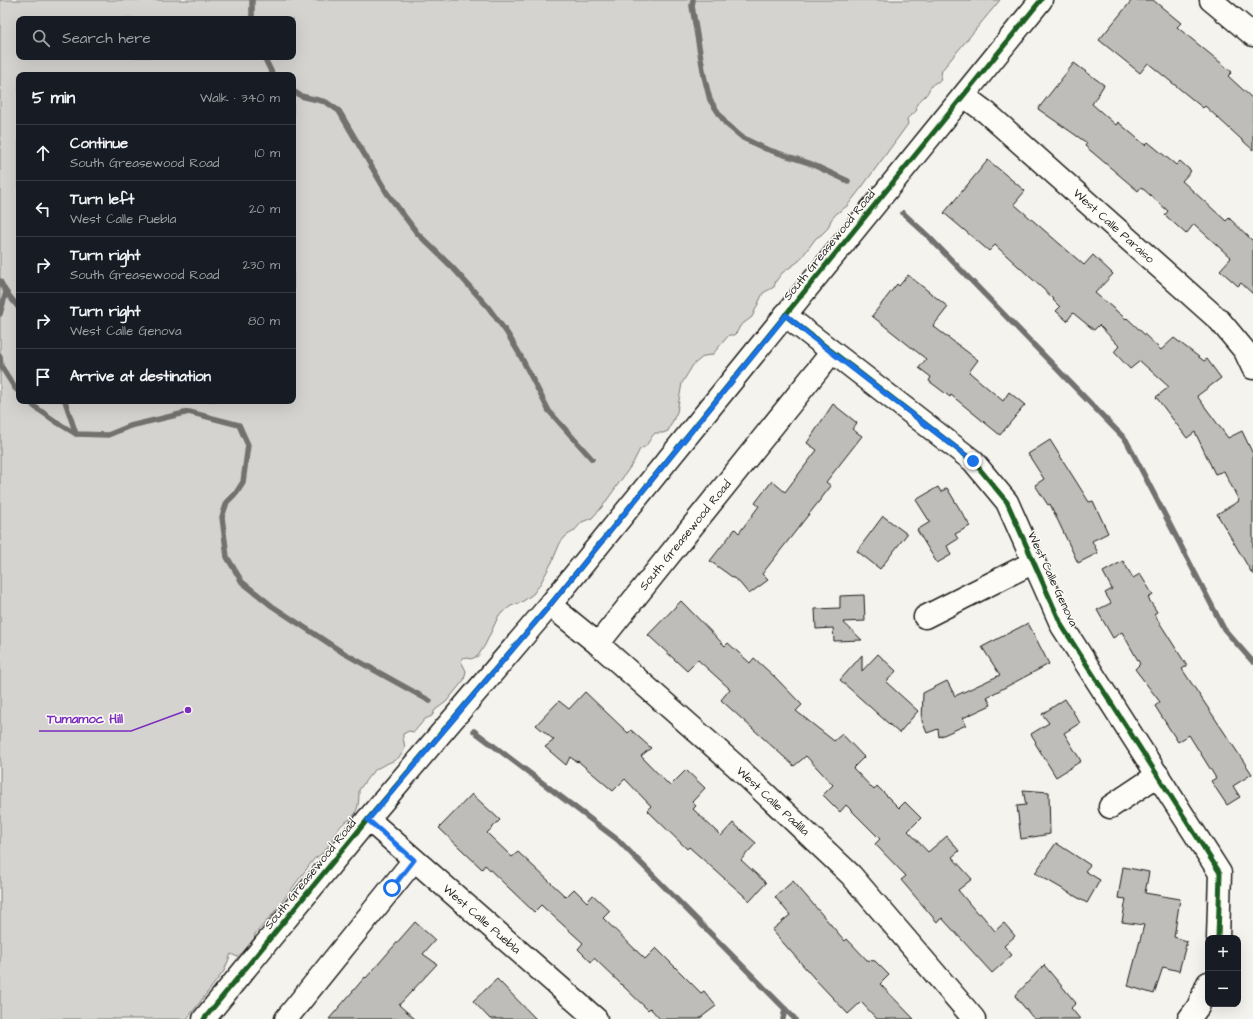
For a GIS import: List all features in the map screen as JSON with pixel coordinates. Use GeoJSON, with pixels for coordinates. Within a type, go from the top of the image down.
{"type":"FeatureCollection","features":[{"type":"Feature","properties":{"kind":"street","name":"South Greasewood Road"},"geometry":{"type":"LineString","coordinates":[[204,1019],[368,820],[550,605],[1041,0]]}},
{"type":"Feature","properties":{"kind":"street"},"geometry":{"type":"LineString","coordinates":[[1210,0],[1253,35]]}},
{"type":"Feature","properties":{"kind":"street","name":"West Calle Paraiso"},"geometry":{"type":"LineString","coordinates":[[964,96],[987,113],[1220,321],[1245,351],[1253,368]]}},
{"type":"Feature","properties":{"kind":"street","name":"West Calle Genova"},"geometry":{"type":"LineString","coordinates":[[786,315],[973,461],[1007,502],[1062,626],[1220,873],[1218,935]]}},
{"type":"Feature","properties":{"kind":"street","name":"South Greasewood Road"},"geometry":{"type":"LineString","coordinates":[[598,644],[832,352]]}},
{"type":"Feature","properties":{"kind":"street","name":"West Calle Genova"},"geometry":{"type":"LineString","coordinates":[[925,617],[1034,562]]}},
{"type":"Feature","properties":{"kind":"street","name":"West Calle Padilla"},"geometry":{"type":"LineString","coordinates":[[550,605],[598,644],[737,768],[851,875],[974,1019]]}},
{"type":"Feature","properties":{"kind":"street"},"geometry":{"type":"LineString","coordinates":[[1110,807],[1158,775]]}},
{"type":"Feature","properties":{"kind":"street","name":"West Calle Puebla"},"geometry":{"type":"LineString","coordinates":[[368,820],[596,1019]]}},
{"type":"Feature","properties":{"kind":"street"},"geometry":{"type":"LineString","coordinates":[[286,1019],[414,860]]}},
{"type":"Feature","properties":{"kind":"street"},"geometry":{"type":"LineString","coordinates":[[1195,1017],[1205,990]]}},
{"type":"Feature","properties":{"kind":"shaded area"},"geometry":{"type":"Polygon","coordinates":[[[0,0],[1000,0],[942,70],[940,81],[933,84],[926,95],[918,103],[916,106],[917,110],[907,119],[908,124],[847,206],[837,213],[831,220],[828,228],[816,238],[799,261],[782,273],[776,281],[774,287],[763,293],[752,317],[740,326],[734,335],[729,335],[712,355],[704,356],[693,365],[682,383],[677,412],[668,431],[663,433],[655,433],[653,435],[647,445],[640,449],[633,463],[602,507],[592,518],[582,522],[560,543],[552,562],[533,594],[522,602],[511,606],[499,615],[485,645],[478,656],[471,659],[464,657],[461,661],[466,671],[464,680],[446,702],[435,710],[432,716],[425,719],[414,732],[409,731],[403,734],[405,748],[401,755],[374,771],[368,777],[359,790],[358,805],[355,814],[341,826],[324,851],[314,859],[272,915],[255,934],[254,944],[247,953],[240,958],[231,954],[224,971],[187,1019],[0,1019],[0,0]]]}},
{"type":"Feature","properties":{"kind":"building"},"geometry":{"type":"Polygon","coordinates":[[[1132,0],[1153,0],[1181,23],[1177,27],[1232,72],[1228,76],[1253,99],[1253,150],[1205,106],[1203,108],[1148,63],[1140,73],[1099,40],[1132,0]]]}},
{"type":"Feature","properties":{"kind":"building"},"geometry":{"type":"Polygon","coordinates":[[[1074,63],[1104,85],[1092,104],[1116,125],[1118,122],[1145,145],[1148,142],[1176,165],[1180,161],[1191,171],[1182,181],[1226,221],[1229,218],[1253,241],[1253,294],[1241,283],[1238,286],[1220,270],[1231,258],[1194,224],[1186,234],[1165,215],[1168,211],[1141,187],[1138,191],[1085,146],[1087,143],[1038,109],[1074,63]]]}},
{"type":"Feature","properties":{"kind":"building"},"geometry":{"type":"Polygon","coordinates":[[[988,160],[1025,191],[1014,204],[1084,265],[1093,255],[1113,274],[1095,293],[1126,319],[1127,318],[1161,350],[1174,338],[1204,361],[1207,359],[1221,378],[1197,396],[1228,438],[1242,431],[1253,454],[1253,575],[1217,514],[1239,501],[1224,471],[1215,474],[1195,432],[1187,438],[1156,397],[1169,387],[1140,361],[1130,369],[1114,352],[1119,346],[1099,325],[1094,330],[1073,313],[1067,321],[1056,311],[1060,307],[1053,300],[1054,299],[995,245],[989,251],[944,213],[988,160]]]}},
{"type":"Feature","properties":{"kind":"building"},"geometry":{"type":"Polygon","coordinates":[[[908,275],[948,307],[933,326],[978,360],[969,372],[1003,401],[1009,392],[1025,405],[1000,435],[951,395],[950,397],[929,381],[931,377],[919,368],[926,359],[872,316],[897,284],[899,286],[908,275]]]}},
{"type":"Feature","properties":{"kind":"building"},"geometry":{"type":"Polygon","coordinates":[[[833,404],[857,423],[852,429],[862,436],[826,482],[831,486],[762,574],[768,580],[749,594],[739,582],[710,561],[735,529],[739,533],[759,506],[755,503],[772,481],[785,492],[817,450],[807,443],[833,404]]]}},
{"type":"Feature","properties":{"kind":"building"},"geometry":{"type":"Polygon","coordinates":[[[1050,440],[1089,502],[1093,501],[1108,533],[1092,541],[1098,553],[1078,563],[1050,504],[1048,505],[1035,485],[1044,479],[1028,454],[1050,440]]]}},
{"type":"Feature","properties":{"kind":"building"},"geometry":{"type":"Polygon","coordinates":[[[938,487],[941,492],[947,488],[970,526],[955,534],[958,539],[947,546],[951,555],[937,563],[917,530],[930,522],[916,500],[938,487]]]}},
{"type":"Feature","properties":{"kind":"building"},"geometry":{"type":"Polygon","coordinates":[[[883,516],[907,534],[880,569],[857,551],[883,516]]]}},
{"type":"Feature","properties":{"kind":"building"},"geometry":{"type":"Polygon","coordinates":[[[1123,561],[1133,578],[1140,574],[1153,595],[1148,598],[1157,612],[1154,614],[1187,666],[1182,669],[1252,774],[1233,786],[1240,797],[1227,805],[1211,781],[1216,778],[1189,735],[1178,742],[1155,706],[1160,702],[1135,669],[1140,664],[1122,632],[1113,638],[1097,610],[1111,603],[1105,593],[1112,589],[1103,572],[1123,561]]]}},
{"type":"Feature","properties":{"kind":"building"},"geometry":{"type":"Polygon","coordinates":[[[864,595],[865,621],[843,622],[862,640],[834,641],[833,628],[816,629],[815,609],[840,608],[840,596],[864,595]]]}},
{"type":"Feature","properties":{"kind":"building"},"geometry":{"type":"Polygon","coordinates":[[[681,601],[725,646],[728,643],[750,663],[754,658],[776,678],[802,705],[796,711],[834,741],[842,734],[864,757],[853,768],[874,790],[877,786],[899,808],[905,802],[921,818],[908,831],[928,852],[947,836],[959,851],[952,857],[972,879],[958,890],[978,914],[980,913],[995,931],[1004,923],[1015,936],[1004,946],[1012,955],[992,973],[942,918],[937,922],[901,880],[906,876],[875,844],[880,839],[846,805],[840,812],[823,795],[833,785],[806,756],[794,766],[721,700],[730,689],[698,660],[687,671],[648,635],[681,601]]]}},
{"type":"Feature","properties":{"kind":"building"},"geometry":{"type":"Polygon","coordinates":[[[1028,623],[1049,664],[987,697],[991,705],[963,718],[966,725],[939,737],[938,729],[927,733],[922,721],[923,693],[947,681],[955,696],[1000,675],[982,647],[1028,623]]]}},
{"type":"Feature","properties":{"kind":"building"},"geometry":{"type":"Polygon","coordinates":[[[878,654],[896,671],[886,682],[918,711],[899,733],[840,680],[862,655],[862,671],[878,654]]]}},
{"type":"Feature","properties":{"kind":"building"},"geometry":{"type":"Polygon","coordinates":[[[585,692],[628,733],[631,730],[651,748],[641,756],[670,786],[686,770],[705,788],[692,802],[696,806],[693,809],[721,836],[733,823],[756,843],[741,860],[766,883],[750,901],[689,847],[687,849],[647,810],[651,806],[625,779],[613,791],[578,761],[577,762],[570,757],[566,765],[545,747],[554,740],[536,725],[559,701],[569,709],[585,692]]]}},
{"type":"Feature","properties":{"kind":"building"},"geometry":{"type":"Polygon","coordinates":[[[1065,699],[1080,723],[1064,733],[1081,761],[1056,777],[1031,734],[1049,723],[1042,714],[1065,699]]]}},
{"type":"Feature","properties":{"kind":"building"},"geometry":{"type":"Polygon","coordinates":[[[1023,790],[1049,792],[1050,834],[1021,839],[1017,806],[1026,805],[1023,790]]]}},
{"type":"Feature","properties":{"kind":"building"},"geometry":{"type":"Polygon","coordinates":[[[472,794],[500,820],[487,833],[512,857],[518,852],[566,897],[574,889],[587,902],[593,895],[610,911],[603,918],[645,959],[656,948],[701,993],[704,991],[716,1006],[699,1019],[660,1019],[650,1008],[648,1010],[594,958],[591,962],[578,949],[583,943],[541,905],[534,912],[485,865],[482,869],[439,828],[472,794]]]}},
{"type":"Feature","properties":{"kind":"building"},"geometry":{"type":"Polygon","coordinates":[[[1056,843],[1090,865],[1085,871],[1100,880],[1087,903],[1035,873],[1056,843]]]}},
{"type":"Feature","properties":{"kind":"building"},"geometry":{"type":"Polygon","coordinates":[[[1123,867],[1149,872],[1145,893],[1180,899],[1174,937],[1187,941],[1179,971],[1163,967],[1154,994],[1128,986],[1144,925],[1122,922],[1126,899],[1118,898],[1123,867]]]}},
{"type":"Feature","properties":{"kind":"building"},"geometry":{"type":"Polygon","coordinates":[[[793,881],[845,941],[847,939],[867,960],[875,961],[889,975],[880,984],[914,1019],[877,1019],[861,1002],[848,1014],[814,978],[772,930],[790,915],[775,897],[793,881]]]}},
{"type":"Feature","properties":{"kind":"building"},"geometry":{"type":"Polygon","coordinates":[[[415,922],[435,940],[423,954],[437,964],[399,1005],[415,1019],[329,1019],[365,977],[366,978],[415,922]]]}},
{"type":"Feature","properties":{"kind":"building"},"geometry":{"type":"Polygon","coordinates":[[[1044,965],[1076,1003],[1071,1008],[1080,1019],[1034,1019],[1015,996],[1044,965]]]}},
{"type":"Feature","properties":{"kind":"building"},"geometry":{"type":"Polygon","coordinates":[[[497,979],[536,1019],[490,1019],[473,1001],[497,979]]]}},
{"type":"Feature","properties":{"kind":"waterway"},"geometry":{"type":"LineString","coordinates":[[252,0],[252,16]]}},
{"type":"Feature","properties":{"kind":"waterway"},"geometry":{"type":"LineString","coordinates":[[693,0],[692,6],[704,76],[710,100],[726,124],[743,138],[766,149],[809,163],[848,181]]}},
{"type":"Feature","properties":{"kind":"waterway"},"geometry":{"type":"LineString","coordinates":[[266,60],[272,72]]}},
{"type":"Feature","properties":{"kind":"waterway"},"geometry":{"type":"LineString","coordinates":[[296,93],[301,96],[326,102],[339,111],[387,193],[417,233],[453,268],[488,307],[507,333],[519,353],[549,411],[592,459]]}},
{"type":"Feature","properties":{"kind":"waterway"},"geometry":{"type":"LineString","coordinates":[[903,213],[928,236],[1126,440],[1224,629],[1253,662]]}},
{"type":"Feature","properties":{"kind":"waterway"},"geometry":{"type":"LineString","coordinates":[[0,281],[6,292],[0,314]]}},
{"type":"Feature","properties":{"kind":"waterway"},"geometry":{"type":"LineString","coordinates":[[6,292],[16,304]]}},
{"type":"Feature","properties":{"kind":"waterway"},"geometry":{"type":"LineString","coordinates":[[0,356],[1,366],[16,389]]}},
{"type":"Feature","properties":{"kind":"waterway"},"geometry":{"type":"LineString","coordinates":[[32,404],[76,434],[108,435],[130,426],[189,412],[239,425],[248,445],[243,482],[236,493],[227,502],[222,517],[227,557],[242,582],[272,606],[342,652],[430,701]]}},
{"type":"Feature","properties":{"kind":"waterway"},"geometry":{"type":"LineString","coordinates":[[66,404],[76,434]]}},
{"type":"Feature","properties":{"kind":"waterway"},"geometry":{"type":"LineString","coordinates":[[474,731],[618,840],[795,1019]]}},
{"type":"Feature","properties":{"kind":"waterway"},"geometry":{"type":"LineString","coordinates":[[783,1019],[785,1009]]}},
{"type":"Feature","properties":{"kind":"cycle path"},"geometry":{"type":"LineString","coordinates":[[204,1019],[368,819],[550,605],[1041,0]]}},
{"type":"Feature","properties":{"kind":"cycle path"},"geometry":{"type":"LineString","coordinates":[[785,315],[973,461],[1007,502],[1062,626],[1220,873],[1218,935]]}},
{"type":"Feature","properties":{"kind":"place","name":"Tumamoc Hill"},"geometry":{"type":"Point","coordinates":[188,710]}},
{"type":"Feature","properties":{"kind":"route"},"geometry":{"type":"LineString","coordinates":[[392,888],[414,860],[368,820],[550,605],[786,315],[813,338],[973,461]]}}]}
